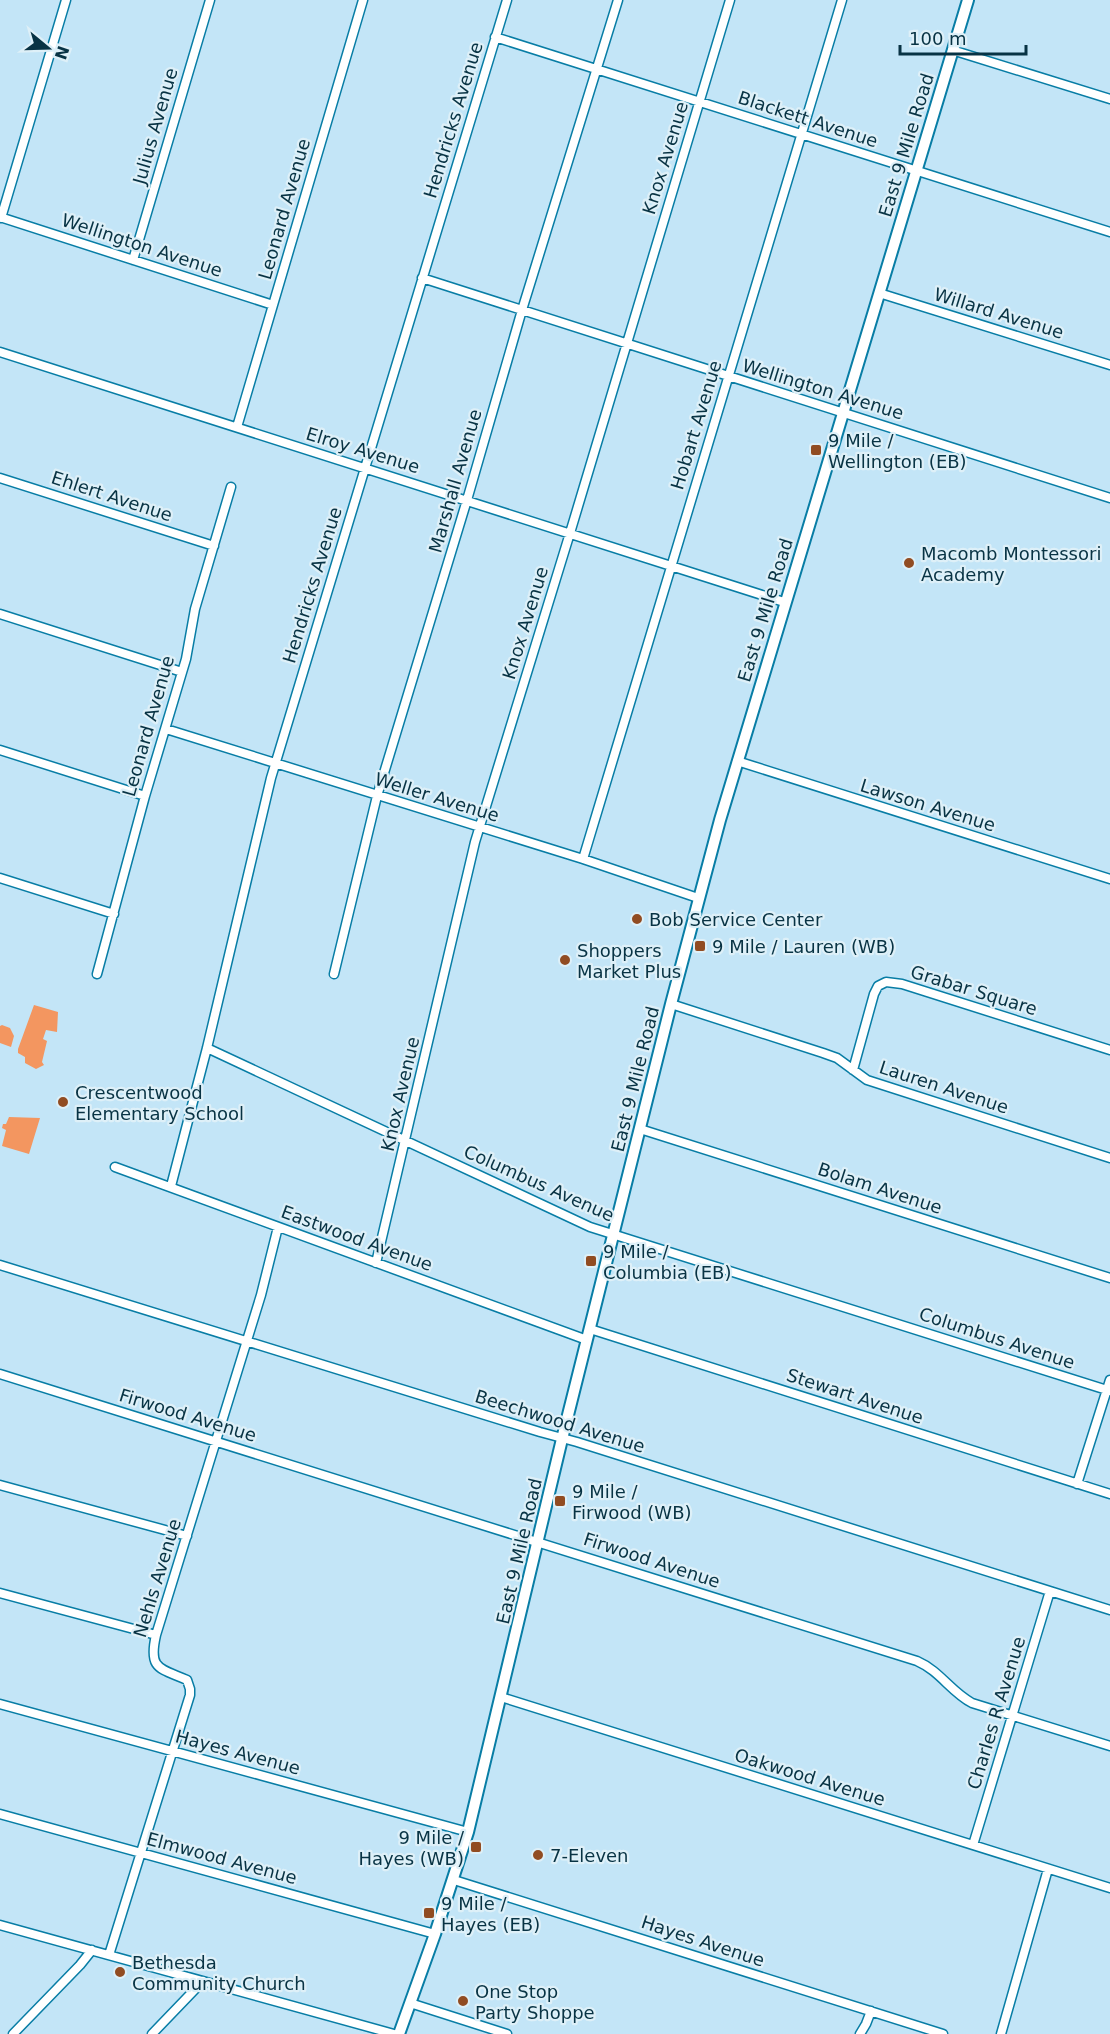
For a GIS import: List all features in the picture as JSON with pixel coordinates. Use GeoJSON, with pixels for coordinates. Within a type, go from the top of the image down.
{"type":"FeatureCollection","features":[{"type":"Feature","properties":{"kind":"main road","name":"East 9 Mile Road"},"geometry":{"type":"LineString","coordinates":[[397,2034],[454,1880],[468,1832],[562,1439],[698,898],[784,602],[968,0]]}},
{"type":"Feature","properties":{"kind":"street"},"geometry":{"type":"LineString","coordinates":[[1,218],[66,0]]}},
{"type":"Feature","properties":{"kind":"street","name":"Julius Avenue"},"geometry":{"type":"LineString","coordinates":[[133,260],[210,0]]}},
{"type":"Feature","properties":{"kind":"street","name":"Leonard Avenue"},"geometry":{"type":"LineString","coordinates":[[237,427],[363,0]]}},
{"type":"Feature","properties":{"kind":"street","name":"Hendricks Avenue"},"geometry":{"type":"LineString","coordinates":[[171,1186],[207,1048],[271,778],[507,0]]}},
{"type":"Feature","properties":{"kind":"street","name":"Marshall Avenue"},"geometry":{"type":"LineString","coordinates":[[334,974],[377,796],[522,310],[618,0]]}},
{"type":"Feature","properties":{"kind":"street","name":"Knox Avenue"},"geometry":{"type":"LineString","coordinates":[[376,1263],[480,828],[730,0]]}},
{"type":"Feature","properties":{"kind":"street","name":"Hobart Avenue"},"geometry":{"type":"LineString","coordinates":[[583,859],[842,0]]}},
{"type":"Feature","properties":{"kind":"street","name":"Blackett Avenue"},"geometry":{"type":"LineString","coordinates":[[495,37],[1110,232]]}},
{"type":"Feature","properties":{"kind":"street"},"geometry":{"type":"LineString","coordinates":[[952,50],[1110,99]]}},
{"type":"Feature","properties":{"kind":"street","name":"Wellington Avenue"},"geometry":{"type":"LineString","coordinates":[[1,218],[273,305]]}},
{"type":"Feature","properties":{"kind":"street","name":"Wellington Avenue"},"geometry":{"type":"LineString","coordinates":[[422,278],[1110,498]]}},
{"type":"Feature","properties":{"kind":"street","name":"Willard Avenue"},"geometry":{"type":"LineString","coordinates":[[879,293],[1110,365]]}},
{"type":"Feature","properties":{"kind":"street","name":"Elroy Avenue"},"geometry":{"type":"LineString","coordinates":[[0,352],[784,602]]}},
{"type":"Feature","properties":{"kind":"street","name":"Ehlert Avenue"},"geometry":{"type":"LineString","coordinates":[[0,478],[214,546]]}},
{"type":"Feature","properties":{"kind":"street","name":"Leonard Avenue"},"geometry":{"type":"LineString","coordinates":[[97,974],[162,735],[166,729],[182,672],[195,609],[231,487]]}},
{"type":"Feature","properties":{"kind":"street"},"geometry":{"type":"LineString","coordinates":[[0,614],[182,672]]}},
{"type":"Feature","properties":{"kind":"street","name":"Weller Avenue"},"geometry":{"type":"LineString","coordinates":[[166,729],[583,859],[698,898]]}},
{"type":"Feature","properties":{"kind":"street"},"geometry":{"type":"LineString","coordinates":[[0,750],[145,796]]}},
{"type":"Feature","properties":{"kind":"street","name":"Lawson Avenue"},"geometry":{"type":"LineString","coordinates":[[737,761],[1110,879]]}},
{"type":"Feature","properties":{"kind":"street"},"geometry":{"type":"LineString","coordinates":[[0,878],[114,914]]}},
{"type":"Feature","properties":{"kind":"street","name":"Grabar Square"},"geometry":{"type":"LineString","coordinates":[[853,1070],[873,994],[886,982],[902,984],[1110,1050]]}},
{"type":"Feature","properties":{"kind":"street","name":"Lauren Avenue"},"geometry":{"type":"LineString","coordinates":[[671,1004],[837,1058],[867,1080],[1110,1158]]}},
{"type":"Feature","properties":{"kind":"street","name":"Columbus Avenue"},"geometry":{"type":"LineString","coordinates":[[207,1048],[590,1227],[1108,1391]]}},
{"type":"Feature","properties":{"kind":"street","name":"Bolam Avenue"},"geometry":{"type":"LineString","coordinates":[[640,1129],[1110,1278]]}},
{"type":"Feature","properties":{"kind":"street","name":"Eastwood Avenue"},"geometry":{"type":"LineString","coordinates":[[115,1167],[376,1263],[589,1335]]}},
{"type":"Feature","properties":{"kind":"street","name":"Nehls Avenue"},"geometry":{"type":"LineString","coordinates":[[109,1955],[173,1752],[190,1689],[187,1680],[160,1670],[155,1664],[152,1652],[261,1295],[278,1227]]}},
{"type":"Feature","properties":{"kind":"street","name":"Beechwood Avenue"},"geometry":{"type":"LineString","coordinates":[[0,1265],[577,1442],[1110,1610]]}},
{"type":"Feature","properties":{"kind":"street","name":"Stewart Avenue"},"geometry":{"type":"LineString","coordinates":[[589,1335],[1110,1494]]}},
{"type":"Feature","properties":{"kind":"street","name":"Firwood Avenue"},"geometry":{"type":"LineString","coordinates":[[0,1374],[917,1661],[929,1666],[966,1700],[1110,1746]]}},
{"type":"Feature","properties":{"kind":"street"},"geometry":{"type":"LineString","coordinates":[[1077,1484],[1110,1380]]}},
{"type":"Feature","properties":{"kind":"street"},"geometry":{"type":"LineString","coordinates":[[0,1485],[187,1536]]}},
{"type":"Feature","properties":{"kind":"street","name":"Charles R Avenue"},"geometry":{"type":"LineString","coordinates":[[973,1845],[1050,1591]]}},
{"type":"Feature","properties":{"kind":"street"},"geometry":{"type":"LineString","coordinates":[[0,1593],[156,1635]]}},
{"type":"Feature","properties":{"kind":"street","name":"Oakwood Avenue"},"geometry":{"type":"LineString","coordinates":[[501,1697],[1110,1888]]}},
{"type":"Feature","properties":{"kind":"street","name":"Hayes Avenue"},"geometry":{"type":"LineString","coordinates":[[0,1704],[468,1832]]}},
{"type":"Feature","properties":{"kind":"street","name":"Elmwood Avenue"},"geometry":{"type":"LineString","coordinates":[[0,1814],[435,1934]]}},
{"type":"Feature","properties":{"kind":"street"},"geometry":{"type":"LineString","coordinates":[[1001,2034],[1048,1869]]}},
{"type":"Feature","properties":{"kind":"street","name":"Hayes Avenue"},"geometry":{"type":"LineString","coordinates":[[454,1880],[943,2034]]}},
{"type":"Feature","properties":{"kind":"street"},"geometry":{"type":"LineString","coordinates":[[0,1925],[397,2034]]}},
{"type":"Feature","properties":{"kind":"street"},"geometry":{"type":"LineString","coordinates":[[13,2034],[92,1950]]}},
{"type":"Feature","properties":{"kind":"street"},"geometry":{"type":"LineString","coordinates":[[152,2034],[203,1981]]}},
{"type":"Feature","properties":{"kind":"street"},"geometry":{"type":"LineString","coordinates":[[410,2003],[507,2034]]}},
{"type":"Feature","properties":{"kind":"street"},"geometry":{"type":"LineString","coordinates":[[860,2034],[871,2011]]}},
{"type":"Feature","properties":{"kind":"shaded area"},"geometry":{"type":"Polygon","coordinates":[[[34,1005],[58,1012],[57,1032],[46,1030],[43,1039],[47,1041],[42,1062],[44,1065],[36,1069],[25,1063],[25,1057],[18,1053],[34,1005]]]}},
{"type":"Feature","properties":{"kind":"shaded area"},"geometry":{"type":"Polygon","coordinates":[[[0,1026],[10,1028],[14,1036],[11,1047],[0,1043],[0,1026]]]}},
{"type":"Feature","properties":{"kind":"shaded area"},"geometry":{"type":"Polygon","coordinates":[[[9,1117],[40,1118],[29,1154],[2,1146],[6,1130],[2,1128],[9,1117]]]}},
{"type":"Feature","properties":{"kind":"place","name":"9 Mile / Wellington (EB)"},"geometry":{"type":"Point","coordinates":[816,450]}},
{"type":"Feature","properties":{"kind":"place","name":"Macomb Montessori Academy"},"geometry":{"type":"Point","coordinates":[909,563]}},
{"type":"Feature","properties":{"kind":"place","name":"Bob Service Center"},"geometry":{"type":"Point","coordinates":[637,919]}},
{"type":"Feature","properties":{"kind":"place","name":"9 Mile / Lauren (WB)"},"geometry":{"type":"Point","coordinates":[700,946]}},
{"type":"Feature","properties":{"kind":"place","name":"Shoppers Market Plus"},"geometry":{"type":"Point","coordinates":[565,960]}},
{"type":"Feature","properties":{"kind":"place","name":"Crescentwood Elementary School"},"geometry":{"type":"Point","coordinates":[63,1102]}},
{"type":"Feature","properties":{"kind":"place","name":"9 Mile / Columbia (EB)"},"geometry":{"type":"Point","coordinates":[591,1261]}},
{"type":"Feature","properties":{"kind":"place","name":"9 Mile / Firwood (WB)"},"geometry":{"type":"Point","coordinates":[560,1501]}},
{"type":"Feature","properties":{"kind":"place","name":"9 Mile / Hayes (WB)"},"geometry":{"type":"Point","coordinates":[476,1847]}},
{"type":"Feature","properties":{"kind":"place","name":"7-Eleven"},"geometry":{"type":"Point","coordinates":[538,1855]}},
{"type":"Feature","properties":{"kind":"place","name":"9 Mile / Hayes (EB)"},"geometry":{"type":"Point","coordinates":[429,1913]}},
{"type":"Feature","properties":{"kind":"place","name":"Bethesda Community Church"},"geometry":{"type":"Point","coordinates":[120,1972]}},
{"type":"Feature","properties":{"kind":"place","name":"One Stop Party Shoppe"},"geometry":{"type":"Point","coordinates":[463,2001]}}]}
